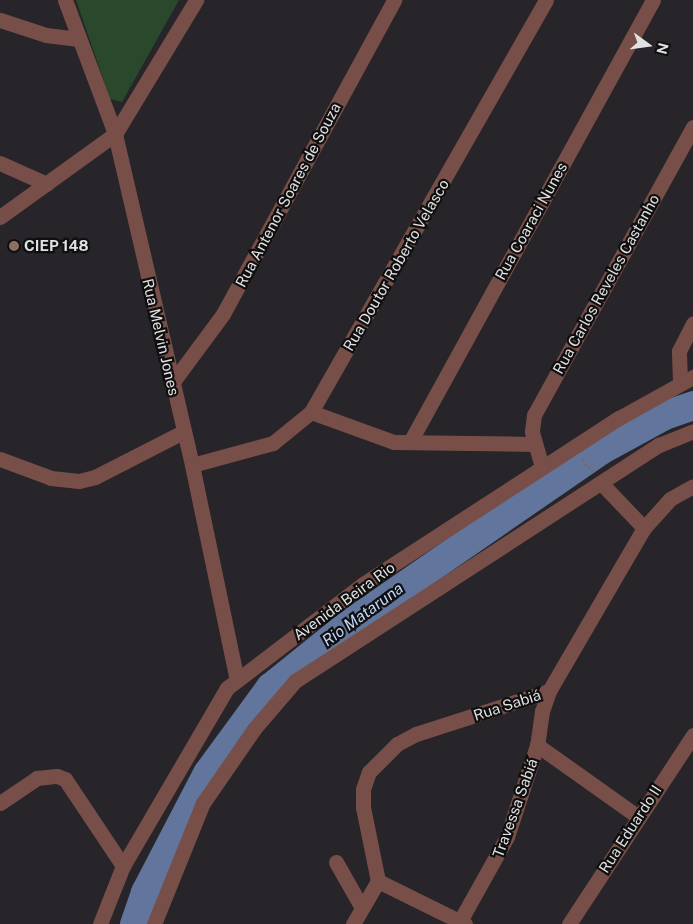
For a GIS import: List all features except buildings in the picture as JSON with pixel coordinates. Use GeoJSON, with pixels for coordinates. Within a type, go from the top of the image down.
{"type":"FeatureCollection","features":[{"type":"Feature","properties":{"kind":"street","name":"Rua Melvin Jones"},"geometry":{"type":"LineString","coordinates":[[65,0],[115,134],[192,465],[237,680]]}},
{"type":"Feature","properties":{"kind":"street"},"geometry":{"type":"LineString","coordinates":[[0,218],[115,134],[196,0]]}},
{"type":"Feature","properties":{"kind":"street","name":"Rua Antenor Soares de Souza"},"geometry":{"type":"LineString","coordinates":[[172,382],[224,314],[394,0]]}},
{"type":"Feature","properties":{"kind":"street","name":"Rua Doutor Roberto Velasco"},"geometry":{"type":"LineString","coordinates":[[192,465],[274,443],[311,412],[546,0]]}},
{"type":"Feature","properties":{"kind":"street","name":"Rua Coaraci Nunes"},"geometry":{"type":"LineString","coordinates":[[410,442],[653,0]]}},
{"type":"Feature","properties":{"kind":"street"},"geometry":{"type":"LineString","coordinates":[[0,20],[46,35],[78,39]]}},
{"type":"Feature","properties":{"kind":"street","name":"Rua Carlos Reveles Castanho"},"geometry":{"type":"LineString","coordinates":[[542,467],[534,444],[534,415],[693,127]]}},
{"type":"Feature","properties":{"kind":"street"},"geometry":{"type":"LineString","coordinates":[[0,163],[46,184]]}},
{"type":"Feature","properties":{"kind":"street"},"geometry":{"type":"LineString","coordinates":[[686,379],[679,352],[693,323]]}},
{"type":"Feature","properties":{"kind":"street","name":"Avenida Beira Rio"},"geometry":{"type":"LineString","coordinates":[[100,924],[123,866],[218,700],[237,680],[363,584],[542,467],[686,379]]}},
{"type":"Feature","properties":{"kind":"street"},"geometry":{"type":"LineString","coordinates":[[311,412],[374,437],[410,442],[534,444]]}},
{"type":"Feature","properties":{"kind":"street"},"geometry":{"type":"LineString","coordinates":[[154,924],[203,803],[254,729],[295,681],[602,484],[659,445],[693,431]]}},
{"type":"Feature","properties":{"kind":"street"},"geometry":{"type":"LineString","coordinates":[[0,459],[51,478],[79,481],[95,477],[183,432]]}},
{"type":"Feature","properties":{"kind":"street"},"geometry":{"type":"LineString","coordinates":[[602,484],[644,528]]}},
{"type":"Feature","properties":{"kind":"street","name":"Rua Sabiá"},"geometry":{"type":"LineString","coordinates":[[378,881],[365,822],[363,789],[369,772],[381,758],[416,734],[549,691],[644,528],[670,499],[693,486]]}},
{"type":"Feature","properties":{"kind":"street","name":"Travessa Sabiá"},"geometry":{"type":"LineString","coordinates":[[462,923],[507,837],[537,745],[542,711],[549,691]]}},
{"type":"Feature","properties":{"kind":"street","name":"Rua Eduardo II"},"geometry":{"type":"LineString","coordinates":[[569,924],[637,816],[693,735]]}},
{"type":"Feature","properties":{"kind":"street"},"geometry":{"type":"LineString","coordinates":[[537,745],[637,816]]}},
{"type":"Feature","properties":{"kind":"street"},"geometry":{"type":"LineString","coordinates":[[0,803],[37,778],[57,776],[65,779],[123,866]]}},
{"type":"Feature","properties":{"kind":"street"},"geometry":{"type":"LineString","coordinates":[[336,862],[362,908]]}},
{"type":"Feature","properties":{"kind":"street"},"geometry":{"type":"LineString","coordinates":[[353,924],[378,881],[462,923]]}},
{"type":"Feature","properties":{"kind":"path"},"geometry":{"type":"LineString","coordinates":[[582,459],[590,468]]}},
{"type":"Feature","properties":{"kind":"green space"},"geometry":{"type":"Polygon","coordinates":[[[76,0],[179,0],[122,102],[110,99],[76,0]]]}},
{"type":"Feature","properties":{"kind":"waterway","name":"Rio Mataruna"},"geometry":{"type":"LineString","coordinates":[[134,924],[145,892],[207,773],[270,687],[348,624],[600,450],[664,415],[693,405]]}},
{"type":"Feature","properties":{"kind":"place","name":"CIEP 148"},"geometry":{"type":"Point","coordinates":[14,246]}}]}
